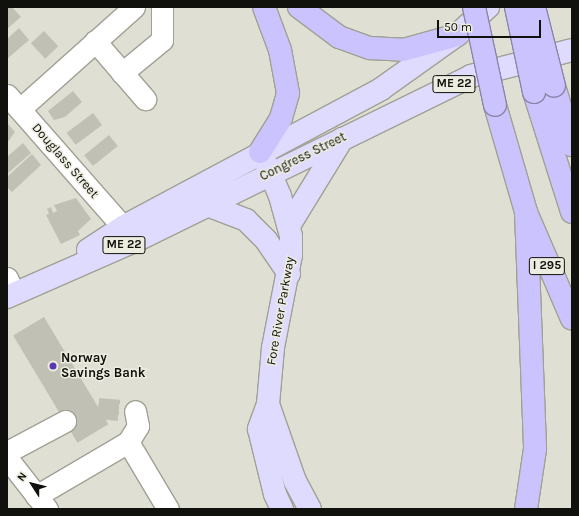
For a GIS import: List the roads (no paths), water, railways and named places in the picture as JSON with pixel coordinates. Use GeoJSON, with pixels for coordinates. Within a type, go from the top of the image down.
{"type":"FeatureCollection","features":[{"type":"Feature","properties":{"kind":"highway"},"geometry":{"type":"LineString","coordinates":[[260,152],[281,118],[288,92],[280,50],[264,7]]}},
{"type":"Feature","properties":{"kind":"highway"},"geometry":{"type":"LineString","coordinates":[[299,7],[339,37],[370,48],[403,50],[457,35]]}},
{"type":"Feature","properties":{"kind":"highway","name":"I 295"},"geometry":{"type":"LineString","coordinates":[[474,7],[495,106],[526,212],[572,319]]}},
{"type":"Feature","properties":{"kind":"highway"},"geometry":{"type":"LineString","coordinates":[[516,7],[544,89],[572,145]]}},
{"type":"Feature","properties":{"kind":"highway"},"geometry":{"type":"LineString","coordinates":[[534,7],[544,89],[572,212]]}},
{"type":"Feature","properties":{"kind":"highway"},"geometry":{"type":"LineString","coordinates":[[526,212],[535,442],[526,509]]}},
{"type":"Feature","properties":{"kind":"main road","name":"Congress Street"},"geometry":{"type":"LineString","coordinates":[[41,282],[123,227],[381,88],[457,35],[488,7]]}},
{"type":"Feature","properties":{"kind":"main road","name":"Congress Street"},"geometry":{"type":"LineString","coordinates":[[9,290],[41,282],[206,205],[271,172],[471,76],[572,50]]}},
{"type":"Feature","properties":{"kind":"main road"},"geometry":{"type":"LineString","coordinates":[[290,224],[343,138]]}},
{"type":"Feature","properties":{"kind":"main road","name":"Fore River Parkway"},"geometry":{"type":"LineString","coordinates":[[260,152],[271,172],[290,224],[288,274],[273,348],[268,404],[259,430],[267,468],[282,509]]}},
{"type":"Feature","properties":{"kind":"main road"},"geometry":{"type":"LineString","coordinates":[[206,205],[246,220],[266,240],[288,274]]}},
{"type":"Feature","properties":{"kind":"main road","name":"Fore River Parkway"},"geometry":{"type":"LineString","coordinates":[[268,404],[295,481],[310,509]]}},
{"type":"Feature","properties":{"kind":"street"},"geometry":{"type":"LineString","coordinates":[[13,102],[95,41],[134,7]]}},
{"type":"Feature","properties":{"kind":"street"},"geometry":{"type":"LineString","coordinates":[[122,73],[162,40],[162,7]]}},
{"type":"Feature","properties":{"kind":"street"},"geometry":{"type":"LineString","coordinates":[[95,41],[145,99]]}},
{"type":"Feature","properties":{"kind":"street","name":"Douglass Street"},"geometry":{"type":"LineString","coordinates":[[13,102],[123,227]]}},
{"type":"Feature","properties":{"kind":"street"},"geometry":{"type":"LineString","coordinates":[[7,458],[42,502],[128,442],[138,426],[135,411]]}},
{"type":"Feature","properties":{"kind":"street"},"geometry":{"type":"LineString","coordinates":[[7,452],[65,421]]}},
{"type":"Feature","properties":{"kind":"street"},"geometry":{"type":"LineString","coordinates":[[128,442],[168,509]]}},
{"type":"Feature","properties":{"kind":"tunnel"},"geometry":{"type":"LineString","coordinates":[[65,421],[98,408],[135,411]]}},
{"type":"Feature","properties":{"kind":"place","name":"Norway Savings Bank"},"geometry":{"type":"Point","coordinates":[53,366]}}]}
